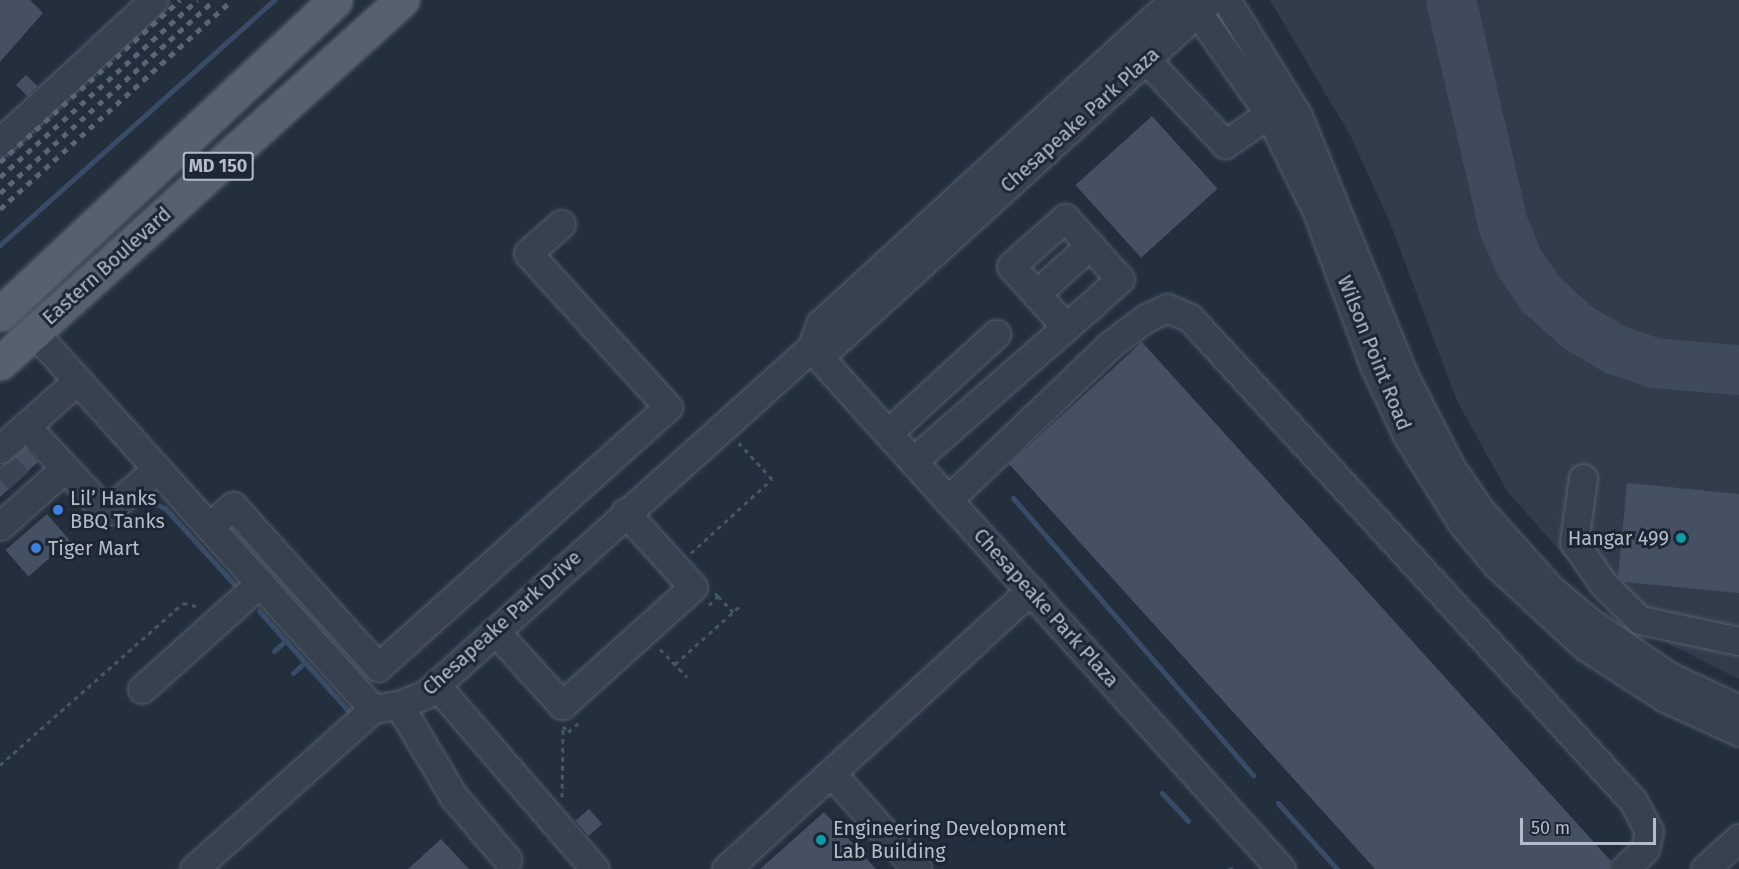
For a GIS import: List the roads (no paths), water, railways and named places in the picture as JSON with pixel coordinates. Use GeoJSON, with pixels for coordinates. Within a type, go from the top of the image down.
{"type":"FeatureCollection","features":[{"type":"Feature","properties":{"kind":"main road","name":"Eastern Boulevard"},"geometry":{"type":"LineString","coordinates":[[0,314],[192,137],[335,0]]}},
{"type":"Feature","properties":{"kind":"main road","name":"Eastern Boulevard"},"geometry":{"type":"LineString","coordinates":[[0,363],[402,0]]}},
{"type":"Feature","properties":{"kind":"main road"},"geometry":{"type":"LineString","coordinates":[[0,343],[34,332],[37,306],[150,193],[192,137]]}},
{"type":"Feature","properties":{"kind":"street"},"geometry":{"type":"LineString","coordinates":[[0,141],[154,0]]}},
{"type":"Feature","properties":{"kind":"street","name":"Chesapeake Park Plaza"},"geometry":{"type":"LineString","coordinates":[[1138,51],[1174,0]]}},
{"type":"Feature","properties":{"kind":"street","name":"Wilson Point Road"},"geometry":{"type":"LineString","coordinates":[[1226,0],[1297,114],[1404,376],[1450,465],[1480,510],[1551,589],[1590,622],[1669,676],[1739,709]]}},
{"type":"Feature","properties":{"kind":"street","name":"Chesapeake Park Plaza"},"geometry":{"type":"LineString","coordinates":[[811,348],[830,347],[1138,51],[1199,4]]}},
{"type":"Feature","properties":{"kind":"street","name":"Wilson Point Road"},"geometry":{"type":"LineString","coordinates":[[1199,4],[1269,114],[1317,212],[1374,365],[1407,435],[1462,524],[1521,589],[1586,648],[1665,698],[1739,732]]}},
{"type":"Feature","properties":{"kind":"street"},"geometry":{"type":"LineString","coordinates":[[1138,51],[1225,144],[1269,114]]}},
{"type":"Feature","properties":{"kind":"street"},"geometry":{"type":"LineString","coordinates":[[914,461],[1066,327],[1120,279],[1065,218],[1011,266],[1066,327]]}},
{"type":"Feature","properties":{"kind":"street"},"geometry":{"type":"LineString","coordinates":[[209,527],[233,506],[378,667],[668,407],[528,253],[561,224]]}},
{"type":"Feature","properties":{"kind":"street"},"geometry":{"type":"LineString","coordinates":[[1036,294],[1090,245]]}},
{"type":"Feature","properties":{"kind":"street"},"geometry":{"type":"LineString","coordinates":[[948,500],[1111,345],[1146,318],[1167,309],[1190,318],[1633,801],[1649,831],[1645,849],[1624,869]]}},
{"type":"Feature","properties":{"kind":"street"},"geometry":{"type":"LineString","coordinates":[[34,332],[251,574],[386,707],[454,797],[507,859]]}},
{"type":"Feature","properties":{"kind":"street"},"geometry":{"type":"LineString","coordinates":[[888,433],[996,333]]}},
{"type":"Feature","properties":{"kind":"street","name":"Chesapeake Park Plaza"},"geometry":{"type":"LineString","coordinates":[[811,348],[1281,869]]}},
{"type":"Feature","properties":{"kind":"street","name":"Chesapeake Park Drive"},"geometry":{"type":"LineString","coordinates":[[194,869],[386,707],[436,685],[722,424],[811,348]]}},
{"type":"Feature","properties":{"kind":"street"},"geometry":{"type":"LineString","coordinates":[[3,518],[11,470],[26,426],[78,380]]}},
{"type":"Feature","properties":{"kind":"street"},"geometry":{"type":"LineString","coordinates":[[26,426],[106,512],[157,469]]}},
{"type":"Feature","properties":{"kind":"street"},"geometry":{"type":"LineString","coordinates":[[11,470],[65,468]]}},
{"type":"Feature","properties":{"kind":"street"},"geometry":{"type":"LineString","coordinates":[[1583,478],[1574,542],[1604,585],[1640,620],[1739,641]]}},
{"type":"Feature","properties":{"kind":"street"},"geometry":{"type":"LineString","coordinates":[[495,631],[562,705],[693,587],[625,512]]}},
{"type":"Feature","properties":{"kind":"street"},"geometry":{"type":"LineString","coordinates":[[142,690],[251,574],[266,543]]}},
{"type":"Feature","properties":{"kind":"street"},"geometry":{"type":"LineString","coordinates":[[726,869],[1030,590]]}},
{"type":"Feature","properties":{"kind":"street"},"geometry":{"type":"LineString","coordinates":[[436,685],[595,869]]}},
{"type":"Feature","properties":{"kind":"street"},"geometry":{"type":"LineString","coordinates":[[831,774],[918,869]]}},
{"type":"Feature","properties":{"kind":"street"},"geometry":{"type":"LineString","coordinates":[[1705,869],[1739,838]]}},
{"type":"Feature","properties":{"kind":"waterway"},"geometry":{"type":"LineString","coordinates":[[0,245],[274,0]]}},
{"type":"Feature","properties":{"kind":"waterway"},"geometry":{"type":"LineString","coordinates":[[1013,498],[1253,775]]}},
{"type":"Feature","properties":{"kind":"waterway"},"geometry":{"type":"LineString","coordinates":[[152,503],[165,508],[234,584]]}},
{"type":"Feature","properties":{"kind":"waterway"},"geometry":{"type":"LineString","coordinates":[[259,611],[351,714]]}},
{"type":"Feature","properties":{"kind":"waterway"},"geometry":{"type":"LineString","coordinates":[[274,651],[285,641]]}},
{"type":"Feature","properties":{"kind":"waterway"},"geometry":{"type":"LineString","coordinates":[[293,673],[304,663]]}},
{"type":"Feature","properties":{"kind":"waterway"},"geometry":{"type":"LineString","coordinates":[[1162,793],[1188,821]]}},
{"type":"Feature","properties":{"kind":"waterway"},"geometry":{"type":"LineString","coordinates":[[1278,803],[1337,869]]}},
{"type":"Feature","properties":{"kind":"tunnel"},"geometry":{"type":"LineString","coordinates":[[4,464],[19,480]]}},
{"type":"Feature","properties":{"kind":"railway"},"geometry":{"type":"LineString","coordinates":[[0,162],[180,0]]}},
{"type":"Feature","properties":{"kind":"railway"},"geometry":{"type":"LineString","coordinates":[[0,177],[197,0]]}},
{"type":"Feature","properties":{"kind":"railway"},"geometry":{"type":"LineString","coordinates":[[0,193],[214,0]]}},
{"type":"Feature","properties":{"kind":"railway"},"geometry":{"type":"LineString","coordinates":[[0,209],[232,0]]}},
{"type":"Feature","properties":{"kind":"place","name":"Lil’ Hanks BBQ Tanks"},"geometry":{"type":"Point","coordinates":[58,510]}},
{"type":"Feature","properties":{"kind":"place","name":"Hangar 499"},"geometry":{"type":"Point","coordinates":[1681,538]}},
{"type":"Feature","properties":{"kind":"place","name":"Tiger Mart"},"geometry":{"type":"Point","coordinates":[36,548]}},
{"type":"Feature","properties":{"kind":"place","name":"Engineering Development Lab Building"},"geometry":{"type":"Point","coordinates":[821,840]}}]}
